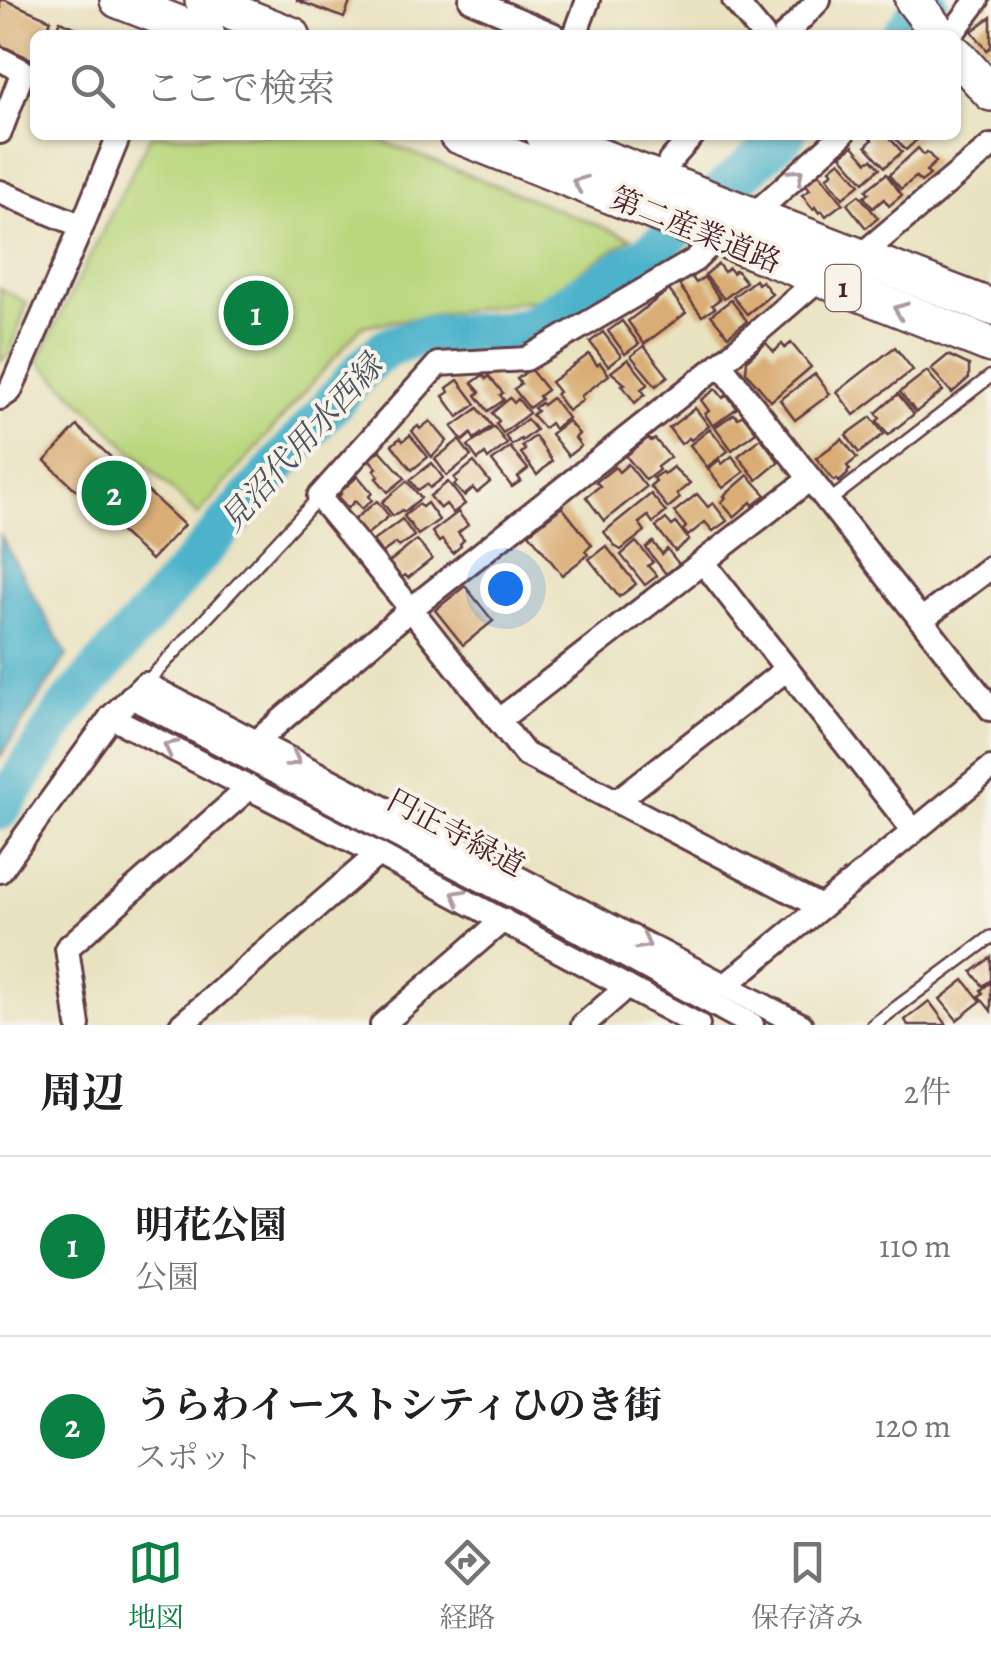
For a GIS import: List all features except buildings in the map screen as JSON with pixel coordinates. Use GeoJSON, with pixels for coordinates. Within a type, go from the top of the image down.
{"type":"FeatureCollection","features":[{"type":"Feature","properties":{"kind":"main road"},"geometry":{"type":"LineString","coordinates":[[118,0],[162,27]]}},
{"type":"Feature","properties":{"kind":"main road"},"geometry":{"type":"LineString","coordinates":[[204,0],[279,30]]}},
{"type":"Feature","properties":{"kind":"main road"},"geometry":{"type":"LineString","coordinates":[[913,0],[936,30]]}},
{"type":"Feature","properties":{"kind":"main road"},"geometry":{"type":"LineString","coordinates":[[961,60],[991,93]]}},
{"type":"Feature","properties":{"kind":"main road","name":"第二産業道路"},"geometry":{"type":"LineString","coordinates":[[473,140],[702,212],[860,256],[991,306]]}},
{"type":"Feature","properties":{"kind":"main road","name":"第二産業道路"},"geometry":{"type":"LineString","coordinates":[[554,140],[702,212],[819,279],[991,345]]}},
{"type":"Feature","properties":{"kind":"street"},"geometry":{"type":"LineString","coordinates":[[473,0],[542,30]]}},
{"type":"Feature","properties":{"kind":"street"},"geometry":{"type":"LineString","coordinates":[[577,30],[588,0]]}},
{"type":"Feature","properties":{"kind":"street"},"geometry":{"type":"LineString","coordinates":[[734,0],[759,30]]}},
{"type":"Feature","properties":{"kind":"street"},"geometry":{"type":"LineString","coordinates":[[790,30],[818,0]]}},
{"type":"Feature","properties":{"kind":"street"},"geometry":{"type":"LineString","coordinates":[[956,30],[977,0]]}},
{"type":"Feature","properties":{"kind":"street"},"geometry":{"type":"LineString","coordinates":[[0,59],[24,71],[0,132]]}},
{"type":"Feature","properties":{"kind":"street"},"geometry":{"type":"LineString","coordinates":[[0,398],[10,391],[117,140]]}},
{"type":"Feature","properties":{"kind":"street"},"geometry":{"type":"LineString","coordinates":[[689,140],[670,161],[702,212],[695,260],[526,359],[438,364],[319,498],[525,754],[822,907]]}},
{"type":"Feature","properties":{"kind":"street"},"geometry":{"type":"LineString","coordinates":[[702,212],[833,140]]}},
{"type":"Feature","properties":{"kind":"street"},"geometry":{"type":"LineString","coordinates":[[860,256],[991,146]]}},
{"type":"Feature","properties":{"kind":"street"},"geometry":{"type":"LineString","coordinates":[[0,192],[82,226]]}},
{"type":"Feature","properties":{"kind":"street"},"geometry":{"type":"LineString","coordinates":[[256,740],[411,609],[720,364],[819,279]]}},
{"type":"Feature","properties":{"kind":"street"},"geometry":{"type":"LineString","coordinates":[[720,364],[991,709]]}},
{"type":"Feature","properties":{"kind":"street"},"geometry":{"type":"LineString","coordinates":[[498,720],[810,478]]}},
{"type":"Feature","properties":{"kind":"street"},"geometry":{"type":"LineString","coordinates":[[703,562],[913,830]]}},
{"type":"Feature","properties":{"kind":"street"},"geometry":{"type":"LineString","coordinates":[[921,620],[991,566]]}},
{"type":"Feature","properties":{"kind":"street"},"geometry":{"type":"LineString","coordinates":[[617,801],[787,669]]}},
{"type":"Feature","properties":{"kind":"street"},"geometry":{"type":"LineString","coordinates":[[0,871],[111,717],[138,690],[256,740],[578,919],[726,986],[801,1025]]}},
{"type":"Feature","properties":{"kind":"street","name":"円正寺緑道"},"geometry":{"type":"LineString","coordinates":[[138,690],[578,919],[752,1025]]}},
{"type":"Feature","properties":{"kind":"street"},"geometry":{"type":"LineString","coordinates":[[111,717],[698,1025]]}},
{"type":"Feature","properties":{"kind":"street"},"geometry":{"type":"LineString","coordinates":[[726,986],[991,768]]}},
{"type":"Feature","properties":{"kind":"street"},"geometry":{"type":"LineString","coordinates":[[78,1025],[66,948],[250,787]]}},
{"type":"Feature","properties":{"kind":"street"},"geometry":{"type":"LineString","coordinates":[[182,1025],[378,854]]}},
{"type":"Feature","properties":{"kind":"street"},"geometry":{"type":"LineString","coordinates":[[562,952],[578,919]]}},
{"type":"Feature","properties":{"kind":"street"},"geometry":{"type":"LineString","coordinates":[[382,1025],[504,920]]}},
{"type":"Feature","properties":{"kind":"street"},"geometry":{"type":"LineString","coordinates":[[584,1025],[627,986]]}},
{"type":"Feature","properties":{"kind":"lane"},"geometry":{"type":"LineString","coordinates":[[828,502],[991,376]]}},
{"type":"Feature","properties":{"kind":"lane"},"geometry":{"type":"LineString","coordinates":[[138,690],[319,498]]}},
{"type":"Feature","properties":{"kind":"lane"},"geometry":{"type":"LineString","coordinates":[[872,1025],[991,937]]}},
{"type":"Feature","properties":{"kind":"green space"},"geometry":{"type":"Polygon","coordinates":[[[148,140],[379,140],[631,238],[539,299],[362,326],[198,515],[38,360],[148,140]]]}},
{"type":"Feature","properties":{"kind":"green space"},"geometry":{"type":"Polygon","coordinates":[[[0,288],[27,303],[10,354],[0,361],[0,288]]]}},
{"type":"Feature","properties":{"kind":"water"},"geometry":{"type":"Polygon","coordinates":[[[0,535],[67,655],[0,757],[0,535]]]}},
{"type":"Feature","properties":{"kind":"waterway","name":"見沼代用水西縁"},"geometry":{"type":"LineString","coordinates":[[905,30],[927,0]]}},
{"type":"Feature","properties":{"kind":"waterway","name":"見沼代用水西縁"},"geometry":{"type":"LineString","coordinates":[[0,810],[66,708],[365,366],[387,347],[423,336],[527,327],[655,249],[780,140]]}},
{"type":"Feature","properties":{"kind":"place","name":"明花公園"},"geometry":{"type":"Point","coordinates":[256,313]}},
{"type":"Feature","properties":{"kind":"place","name":"うらわイーストシティひのき街"},"geometry":{"type":"Point","coordinates":[114,493]}}]}
